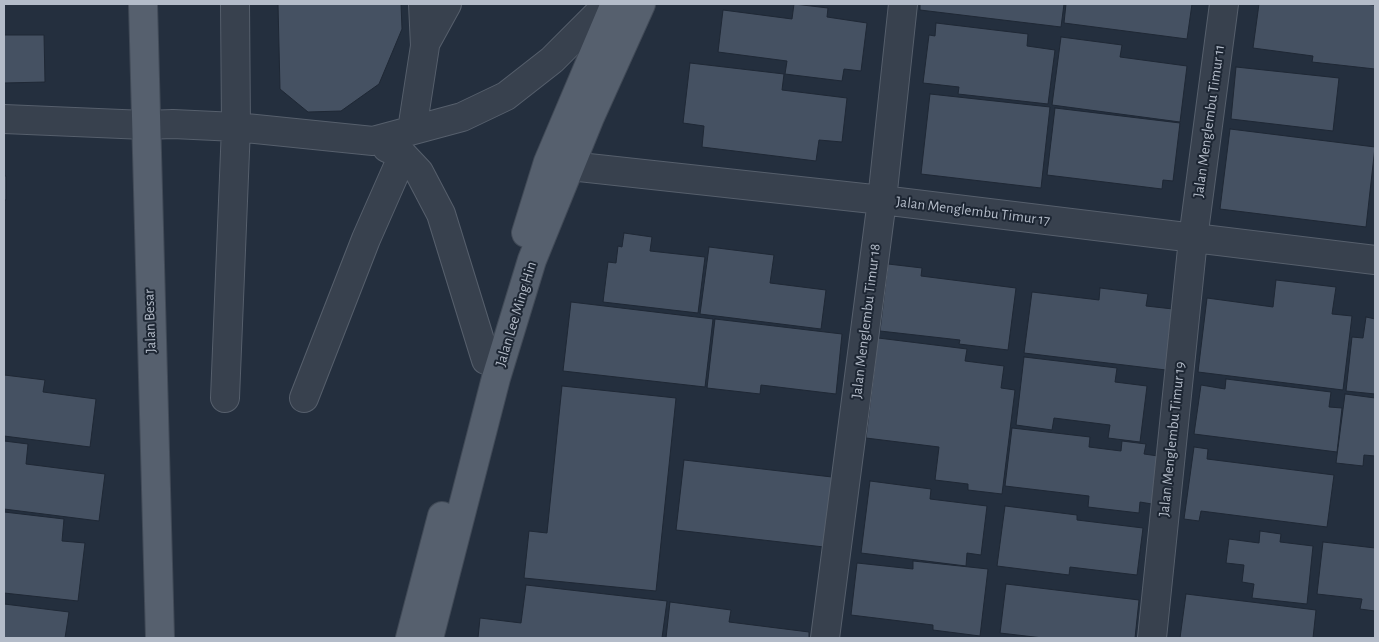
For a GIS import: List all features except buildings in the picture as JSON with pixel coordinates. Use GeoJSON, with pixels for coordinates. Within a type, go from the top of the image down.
{"type":"FeatureCollection","features":[{"type":"Feature","properties":{"kind":"main road","name":"Jalan Besar"},"geometry":{"type":"LineString","coordinates":[[143,4],[160,638]]}},
{"type":"Feature","properties":{"kind":"main road","name":"Jalan Lee Ming Hin"},"geometry":{"type":"LineString","coordinates":[[410,638],[427,568],[486,360],[548,162],[615,4]]}},
{"type":"Feature","properties":{"kind":"main road","name":"Jalan Lee Ming Hin"},"geometry":{"type":"LineString","coordinates":[[429,638],[496,378],[532,260],[590,117],[641,4]]}},
{"type":"Feature","properties":{"kind":"street"},"geometry":{"type":"LineString","coordinates":[[226,398],[236,127],[235,4]]}},
{"type":"Feature","properties":{"kind":"street"},"geometry":{"type":"LineString","coordinates":[[412,130],[425,46],[423,4]]}},
{"type":"Feature","properties":{"kind":"street"},"geometry":{"type":"LineString","coordinates":[[425,46],[447,4]]}},
{"type":"Feature","properties":{"kind":"street"},"geometry":{"type":"LineString","coordinates":[[373,141],[462,117],[506,96],[552,60],[608,4]]}},
{"type":"Feature","properties":{"kind":"street","name":"Jalan Menglembu Timur 18"},"geometry":{"type":"LineString","coordinates":[[825,638],[882,200],[903,4]]}},
{"type":"Feature","properties":{"kind":"street","name":"Jalan Menglembu Timur 11"},"geometry":{"type":"LineString","coordinates":[[1193,239],[1224,4]]}},
{"type":"Feature","properties":{"kind":"street"},"geometry":{"type":"LineString","coordinates":[[4,119],[236,127],[373,141],[402,155],[419,172],[442,214],[486,360]]}},
{"type":"Feature","properties":{"kind":"street"},"geometry":{"type":"LineString","coordinates":[[304,398],[366,239],[402,155]]}},
{"type":"Feature","properties":{"kind":"street","name":"Jalan Menglembu Timur 17"},"geometry":{"type":"LineString","coordinates":[[570,166],[882,200],[1375,260]]}},
{"type":"Feature","properties":{"kind":"street","name":"Jalan Menglembu Timur 19"},"geometry":{"type":"LineString","coordinates":[[1152,638],[1193,239]]}}]}
